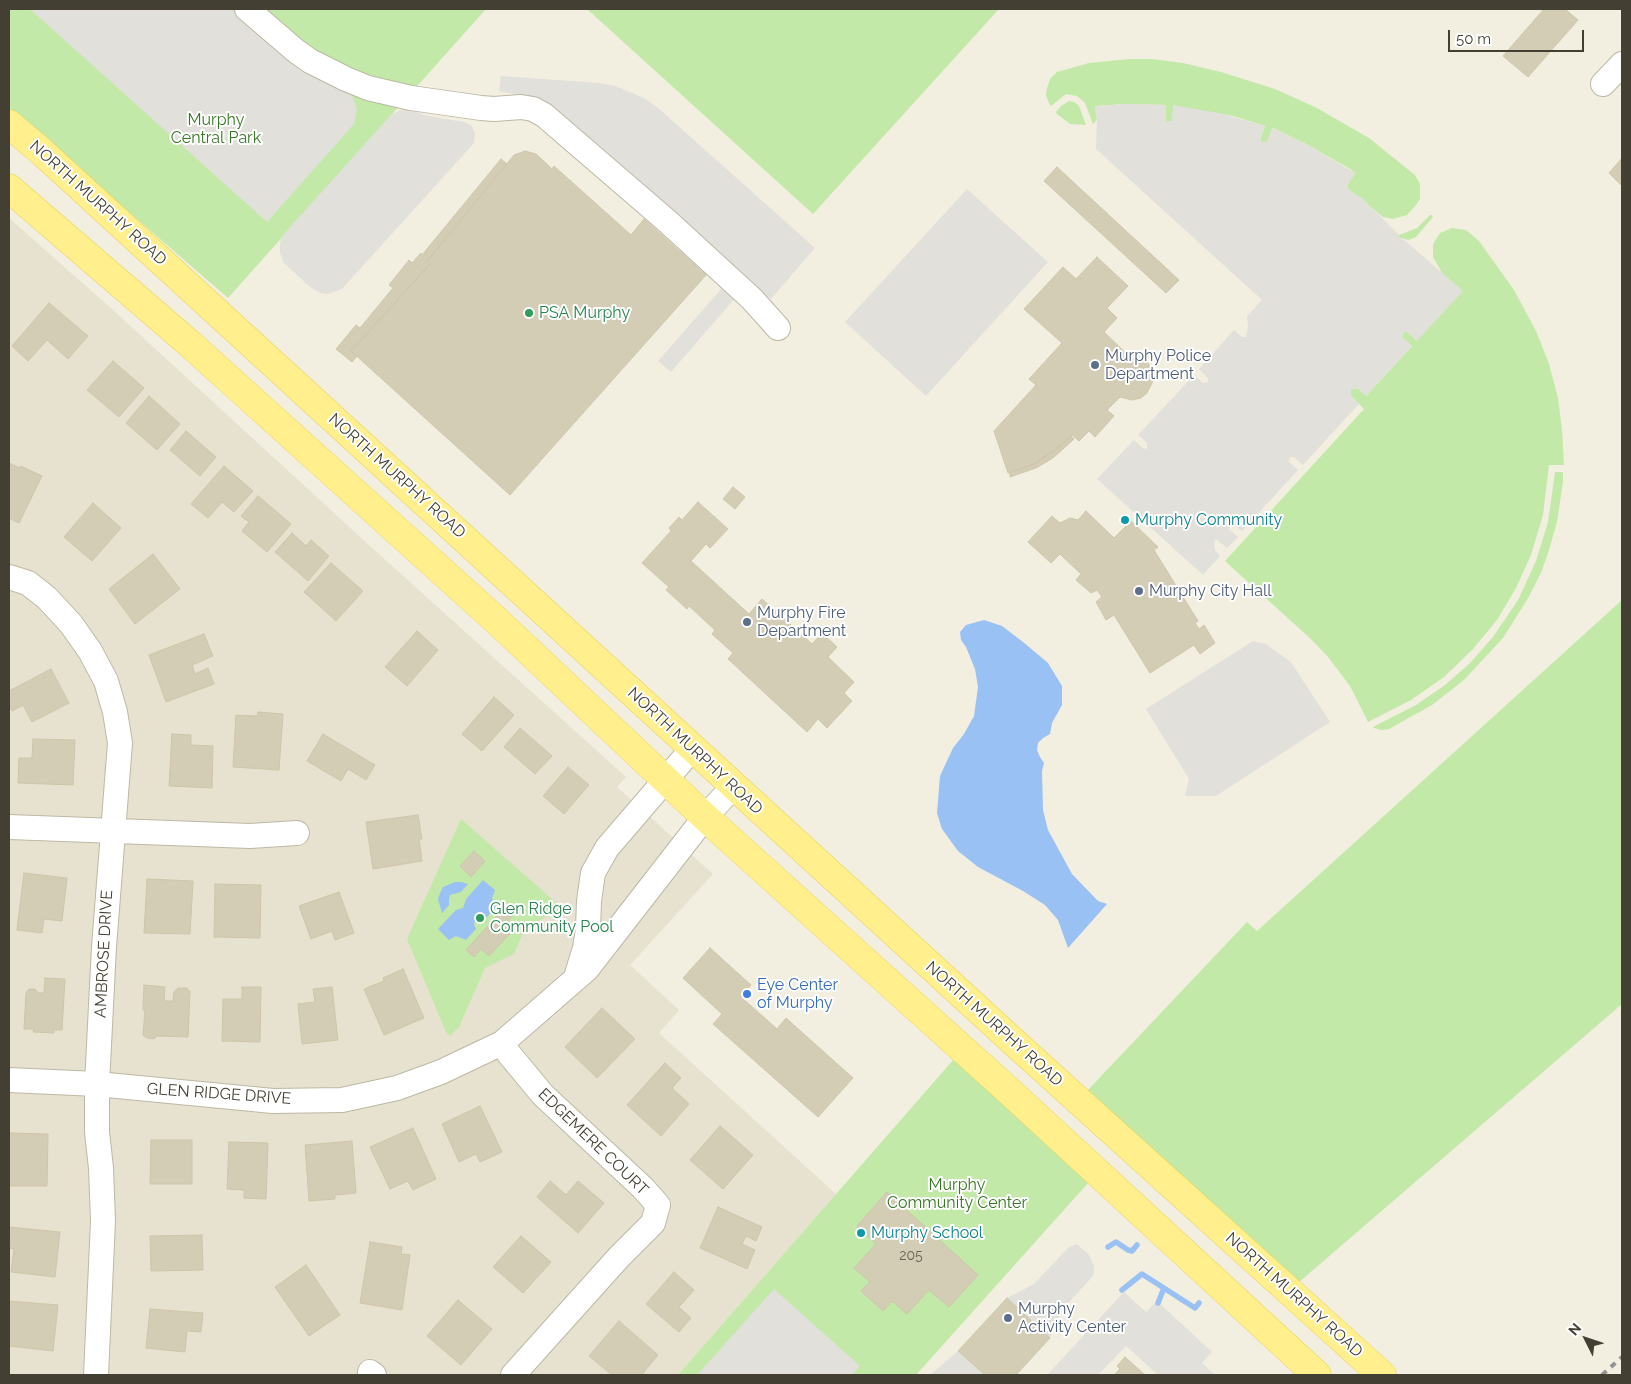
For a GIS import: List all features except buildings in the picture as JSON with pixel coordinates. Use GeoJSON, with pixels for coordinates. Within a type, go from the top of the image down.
{"type":"FeatureCollection","features":[{"type":"Feature","properties":{"kind":"main road","name":"NORTH MURPHY ROAD"},"geometry":{"type":"LineString","coordinates":[[9,124],[50,158],[1026,1054],[1382,1375]]}},
{"type":"Feature","properties":{"kind":"main road"},"geometry":{"type":"LineString","coordinates":[[9,188],[190,344],[497,621],[664,780],[1000,1083],[1317,1375]]}},
{"type":"Feature","properties":{"kind":"main road"},"geometry":{"type":"LineString","coordinates":[[1000,1083],[1026,1054]]}},
{"type":"Feature","properties":{"kind":"street"},"geometry":{"type":"LineString","coordinates":[[247,9],[296,51],[346,79],[368,88],[411,98],[488,109],[533,109],[544,115],[667,221],[752,299],[778,328]]}},
{"type":"Feature","properties":{"kind":"street"},"geometry":{"type":"LineString","coordinates":[[1603,84],[1622,64]]}},
{"type":"Feature","properties":{"kind":"street","name":"AMBROSE DRIVE"},"geometry":{"type":"LineString","coordinates":[[9,577],[28,583],[46,598],[71,624],[90,651],[106,681],[115,712],[120,744],[104,947],[97,1084],[97,1132],[101,1168],[103,1221],[96,1375]]}},
{"type":"Feature","properties":{"kind":"street"},"geometry":{"type":"LineString","coordinates":[[575,981],[585,948],[593,873],[607,848],[692,749]]}},
{"type":"Feature","properties":{"kind":"street","name":"GLEN RIDGE DRIVE"},"geometry":{"type":"LineString","coordinates":[[9,1080],[97,1084],[272,1101],[342,1100],[397,1088],[441,1072],[502,1042],[587,970],[705,817],[733,787]]}},
{"type":"Feature","properties":{"kind":"street"},"geometry":{"type":"LineString","coordinates":[[9,827],[250,836],[297,833]]}},
{"type":"Feature","properties":{"kind":"street","name":"EDGEMERE COURT"},"geometry":{"type":"LineString","coordinates":[[502,1042],[509,1054],[543,1095],[643,1188],[658,1205],[653,1222],[619,1256],[513,1375]]}},
{"type":"Feature","properties":{"kind":"shaded area"},"geometry":{"type":"Polygon","coordinates":[[[30,9],[231,9],[277,50],[315,76],[352,96],[357,109],[354,124],[267,222],[30,9]]]}},
{"type":"Feature","properties":{"kind":"shaded area"},"geometry":{"type":"Polygon","coordinates":[[[501,76],[599,83],[615,86],[644,98],[657,107],[815,248],[771,299],[749,282],[671,372],[658,361],[737,271],[560,112],[533,98],[499,91],[501,76]]]}},
{"type":"Feature","properties":{"kind":"shaded area"},"geometry":{"type":"Polygon","coordinates":[[[1127,104],[1166,105],[1166,122],[1172,121],[1173,105],[1223,114],[1265,126],[1261,142],[1267,142],[1272,128],[1308,145],[1355,173],[1348,184],[1348,189],[1363,199],[1399,235],[1398,237],[1403,239],[1463,291],[1417,341],[1407,332],[1404,332],[1402,337],[1412,346],[1366,396],[1357,388],[1351,389],[1351,396],[1359,404],[1303,465],[1294,457],[1290,457],[1289,462],[1298,470],[1242,531],[1233,524],[1229,525],[1229,529],[1238,537],[1227,548],[1216,539],[1214,543],[1215,550],[1220,556],[1203,575],[1097,479],[1134,440],[1144,449],[1147,448],[1147,443],[1138,435],[1194,375],[1203,383],[1208,382],[1208,378],[1199,369],[1234,330],[1242,337],[1246,337],[1248,327],[1247,316],[1262,300],[1096,149],[1097,120],[1095,106],[1127,104]]]}},
{"type":"Feature","properties":{"kind":"shaded area"},"geometry":{"type":"Polygon","coordinates":[[[413,109],[423,115],[464,122],[471,125],[475,133],[474,143],[342,289],[328,294],[320,293],[309,286],[284,263],[280,253],[282,236],[391,115],[400,110],[413,109]]]}},
{"type":"Feature","properties":{"kind":"shaded area"},"geometry":{"type":"Polygon","coordinates":[[[967,189],[1048,262],[926,396],[845,322],[967,189]]]}},
{"type":"Feature","properties":{"kind":"shaded area"},"geometry":{"type":"Polygon","coordinates":[[[9,218],[113,310],[370,546],[626,777],[617,787],[713,874],[630,965],[679,1010],[659,1033],[836,1194],[678,1375],[9,1375],[9,218]]]}},
{"type":"Feature","properties":{"kind":"shaded area"},"geometry":{"type":"Polygon","coordinates":[[[1253,641],[1266,644],[1291,662],[1330,722],[1216,796],[1185,796],[1189,779],[1146,709],[1253,641]]]}},
{"type":"Feature","properties":{"kind":"shaded area"},"geometry":{"type":"Polygon","coordinates":[[[1077,1244],[1089,1255],[1094,1266],[1093,1276],[1062,1310],[1050,1338],[1007,1298],[1034,1284],[1069,1247],[1077,1244]]]}},
{"type":"Feature","properties":{"kind":"shaded area"},"geometry":{"type":"Polygon","coordinates":[[[774,1289],[860,1366],[852,1375],[697,1375],[774,1289]]]}},
{"type":"Feature","properties":{"kind":"shaded area"},"geometry":{"type":"Polygon","coordinates":[[[1124,1292],[1146,1312],[1157,1301],[1212,1352],[1202,1363],[1215,1375],[1158,1375],[1126,1346],[1098,1375],[1047,1375],[1124,1292]]]}},
{"type":"Feature","properties":{"kind":"shaded area"},"geometry":{"type":"Polygon","coordinates":[[[958,1351],[985,1375],[930,1375],[958,1351]]]}},
{"type":"Feature","properties":{"kind":"green space","name":"Murphy Central Park"},"geometry":{"type":"Polygon","coordinates":[[[9,9],[486,9],[228,298],[9,108],[9,9]]]}},
{"type":"Feature","properties":{"kind":"green space"},"geometry":{"type":"Polygon","coordinates":[[[587,9],[999,9],[813,214],[587,9]]]}},
{"type":"Feature","properties":{"kind":"green space"},"geometry":{"type":"Polygon","coordinates":[[[1152,59],[1183,63],[1221,72],[1275,89],[1317,108],[1369,138],[1415,175],[1420,184],[1420,199],[1407,215],[1393,219],[1383,217],[1348,189],[1348,184],[1355,173],[1350,169],[1273,128],[1267,142],[1261,142],[1265,126],[1233,116],[1174,106],[1172,121],[1166,122],[1165,105],[1127,104],[1095,106],[1097,120],[1093,124],[1085,103],[1077,96],[1066,94],[1051,106],[1049,103],[1046,95],[1047,88],[1050,79],[1057,72],[1089,63],[1152,59]]]}},
{"type":"Feature","properties":{"kind":"green space"},"geometry":{"type":"Polygon","coordinates":[[[1069,101],[1079,106],[1086,125],[1070,124],[1057,114],[1056,112],[1061,106],[1069,101]]]}},
{"type":"Feature","properties":{"kind":"green space"},"geometry":{"type":"Polygon","coordinates":[[[1430,215],[1433,217],[1416,237],[1409,240],[1398,237],[1417,228],[1430,215]]]}},
{"type":"Feature","properties":{"kind":"green space"},"geometry":{"type":"Polygon","coordinates":[[[1452,228],[1466,230],[1479,241],[1514,290],[1536,331],[1549,364],[1558,398],[1564,465],[1549,465],[1543,515],[1531,555],[1516,588],[1497,620],[1473,649],[1444,677],[1411,700],[1368,722],[1350,686],[1328,657],[1225,561],[1364,409],[1351,396],[1351,389],[1357,388],[1367,395],[1412,346],[1402,337],[1404,332],[1407,332],[1417,340],[1441,271],[1433,257],[1433,244],[1440,233],[1452,228]]]}},
{"type":"Feature","properties":{"kind":"green space"},"geometry":{"type":"Polygon","coordinates":[[[1555,472],[1563,472],[1563,482],[1557,522],[1549,550],[1541,573],[1527,600],[1503,638],[1464,680],[1432,705],[1389,729],[1381,730],[1374,728],[1416,705],[1445,685],[1469,664],[1493,637],[1518,600],[1536,561],[1548,522],[1555,472]]]}},
{"type":"Feature","properties":{"kind":"green space"},"geometry":{"type":"Polygon","coordinates":[[[1622,600],[1622,1004],[1298,1283],[1087,1091],[1247,922],[1257,931],[1622,600]]]}},
{"type":"Feature","properties":{"kind":"green space","name":"Glen Ridge Community Pool"},"geometry":{"type":"Polygon","coordinates":[[[461,819],[562,908],[525,928],[514,954],[485,968],[459,1027],[450,1036],[446,1032],[407,939],[461,819]]]}},
{"type":"Feature","properties":{"kind":"green space","name":"Murphy Community Center"},"geometry":{"type":"Polygon","coordinates":[[[954,1059],[1089,1182],[916,1375],[678,1375],[954,1059]]]}},
{"type":"Feature","properties":{"kind":"water"},"geometry":{"type":"Polygon","coordinates":[[[984,620],[1002,626],[1048,663],[1062,686],[1062,705],[1052,723],[1050,734],[1038,743],[1037,750],[1044,763],[1042,771],[1043,810],[1048,830],[1072,874],[1098,901],[1107,904],[1068,948],[1058,920],[1045,905],[978,867],[958,851],[942,829],[937,813],[940,776],[953,748],[964,734],[974,716],[978,687],[975,669],[961,640],[960,632],[966,625],[984,620]]]}},
{"type":"Feature","properties":{"kind":"water"},"geometry":{"type":"Polygon","coordinates":[[[483,880],[495,890],[492,898],[496,907],[486,918],[482,916],[476,918],[474,924],[476,929],[466,940],[456,936],[449,940],[438,929],[456,910],[463,908],[466,899],[483,880]]]}},
{"type":"Feature","properties":{"kind":"water"},"geometry":{"type":"Polygon","coordinates":[[[455,882],[468,884],[461,892],[450,895],[449,905],[442,913],[438,899],[440,893],[443,887],[455,882]]]}},
{"type":"Feature","properties":{"kind":"waterway"},"geometry":{"type":"LineString","coordinates":[[1108,1247],[1116,1242],[1132,1251],[1137,1245]]}},
{"type":"Feature","properties":{"kind":"waterway"},"geometry":{"type":"LineString","coordinates":[[1122,1290],[1142,1274],[1195,1308],[1199,1303]]}},
{"type":"Feature","properties":{"kind":"waterway"},"geometry":{"type":"LineString","coordinates":[[1158,1303],[1164,1288]]}},
{"type":"Feature","properties":{"kind":"railway"},"geometry":{"type":"LineString","coordinates":[[1602,1375],[1622,1357]]}},
{"type":"Feature","properties":{"kind":"place","name":"PSA Murphy"},"geometry":{"type":"Point","coordinates":[529,313]}},
{"type":"Feature","properties":{"kind":"place","name":"Murphy Police Department"},"geometry":{"type":"Point","coordinates":[1095,365]}},
{"type":"Feature","properties":{"kind":"place","name":"Murphy Community"},"geometry":{"type":"Point","coordinates":[1125,520]}},
{"type":"Feature","properties":{"kind":"place","name":"Murphy City Hall"},"geometry":{"type":"Point","coordinates":[1139,591]}},
{"type":"Feature","properties":{"kind":"place","name":"Murphy Fire Department"},"geometry":{"type":"Point","coordinates":[747,622]}},
{"type":"Feature","properties":{"kind":"place","name":"Glen Ridge Community Pool"},"geometry":{"type":"Point","coordinates":[480,918]}},
{"type":"Feature","properties":{"kind":"place","name":"Eye Center of Murphy"},"geometry":{"type":"Point","coordinates":[747,994]}},
{"type":"Feature","properties":{"kind":"place","name":"Murphy School"},"geometry":{"type":"Point","coordinates":[861,1233]}},
{"type":"Feature","properties":{"kind":"place","name":"Murphy Activity Center"},"geometry":{"type":"Point","coordinates":[1008,1318]}}]}
